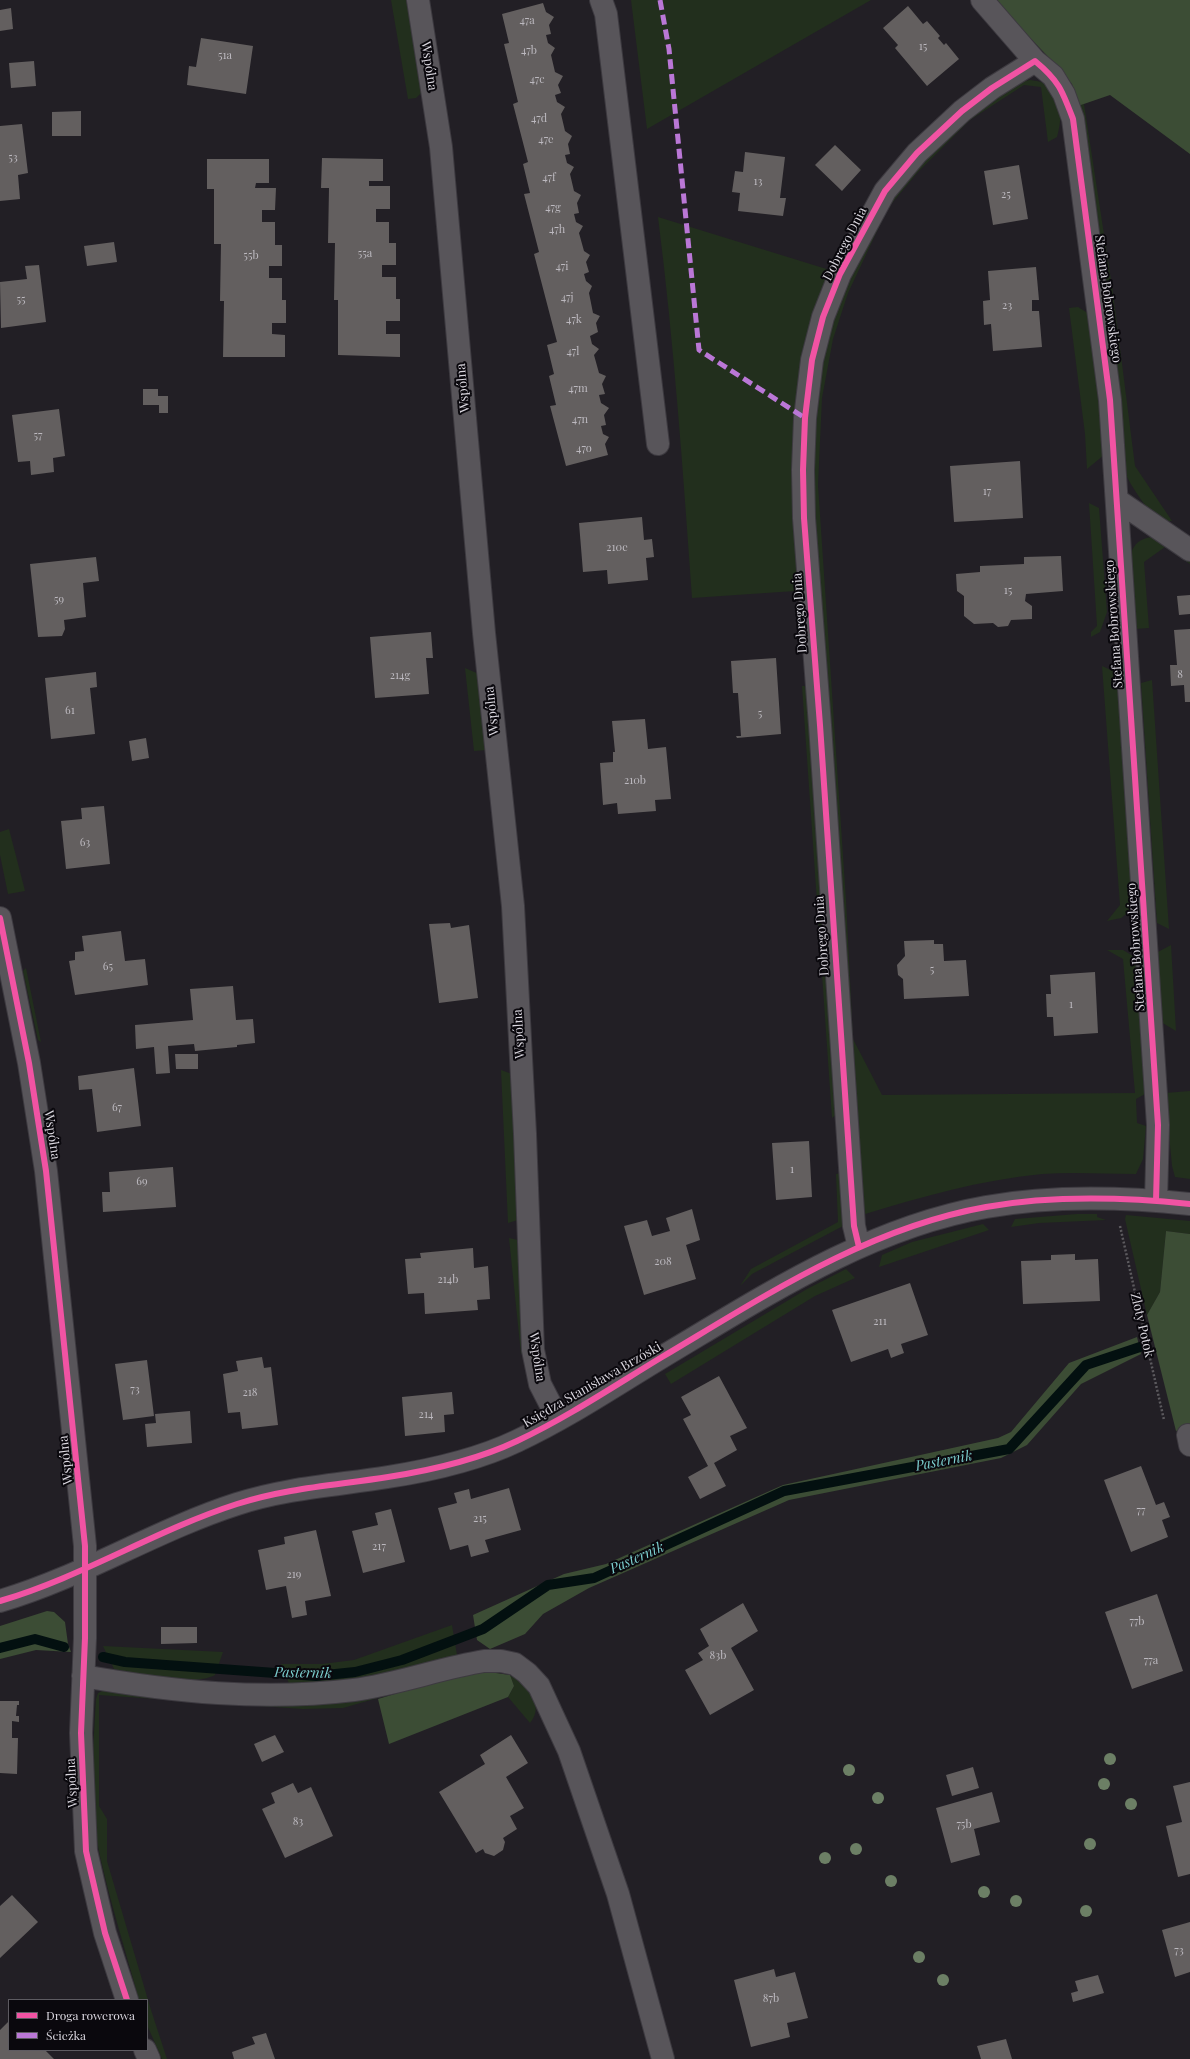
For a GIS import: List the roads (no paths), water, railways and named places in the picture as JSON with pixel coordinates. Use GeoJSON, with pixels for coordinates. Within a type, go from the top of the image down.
{"type":"FeatureCollection","features":[{"type":"Feature","properties":{"kind":"street","name":"Wspólna"},"geometry":{"type":"LineString","coordinates":[[418,0],[441,146],[485,641],[513,906],[525,1134],[533,1350],[540,1384],[558,1419]]}},
{"type":"Feature","properties":{"kind":"street"},"geometry":{"type":"LineString","coordinates":[[601,0],[606,14],[658,444]]}},
{"type":"Feature","properties":{"kind":"street","name":"Stefana Bobrowskiego"},"geometry":{"type":"LineString","coordinates":[[982,0],[1035,61],[1053,76],[1064,94],[1073,119],[1110,400],[1158,1125],[1156,1201]]}},
{"type":"Feature","properties":{"kind":"street","name":"Dobrego Dnia"},"geometry":{"type":"LineString","coordinates":[[859,1247],[854,1218],[820,725],[804,518],[803,470],[805,418],[812,360],[823,317],[840,274],[885,191],[917,153],[962,111],[992,88],[1035,61]]}},
{"type":"Feature","properties":{"kind":"street"},"geometry":{"type":"LineString","coordinates":[[1117,500],[1190,550]]}},
{"type":"Feature","properties":{"kind":"street","name":"Wspólna"},"geometry":{"type":"LineString","coordinates":[[0,918],[4,957],[29,1063],[46,1171],[68,1367],[86,1568],[80,1732],[86,1851],[105,1933],[127,1999]]}},
{"type":"Feature","properties":{"kind":"street","name":"Księdza Stanisława Brzóski"},"geometry":{"type":"LineString","coordinates":[[0,1601],[86,1568],[143,1542],[238,1504],[296,1490],[390,1477],[448,1466],[518,1440],[558,1419],[783,1286],[859,1247],[936,1219],[984,1207],[1034,1200],[1116,1199],[1190,1204]]}},
{"type":"Feature","properties":{"kind":"street"},"geometry":{"type":"LineString","coordinates":[[83,1676],[171,1690],[255,1695],[303,1695],[356,1689],[484,1661],[501,1661],[515,1664],[539,1686],[569,1751],[618,1894],[663,2059]]}},
{"type":"Feature","properties":{"kind":"waterway","name":"Pasternik"},"geometry":{"type":"LineString","coordinates":[[103,1657],[125,1662],[316,1676],[355,1672],[402,1660],[483,1629],[548,1585],[594,1578],[784,1491],[1009,1449],[1086,1365],[1140,1347]]}},
{"type":"Feature","properties":{"kind":"waterway","name":"Pasternik"},"geometry":{"type":"LineString","coordinates":[[0,1648],[35,1639],[64,1647]]}}]}
